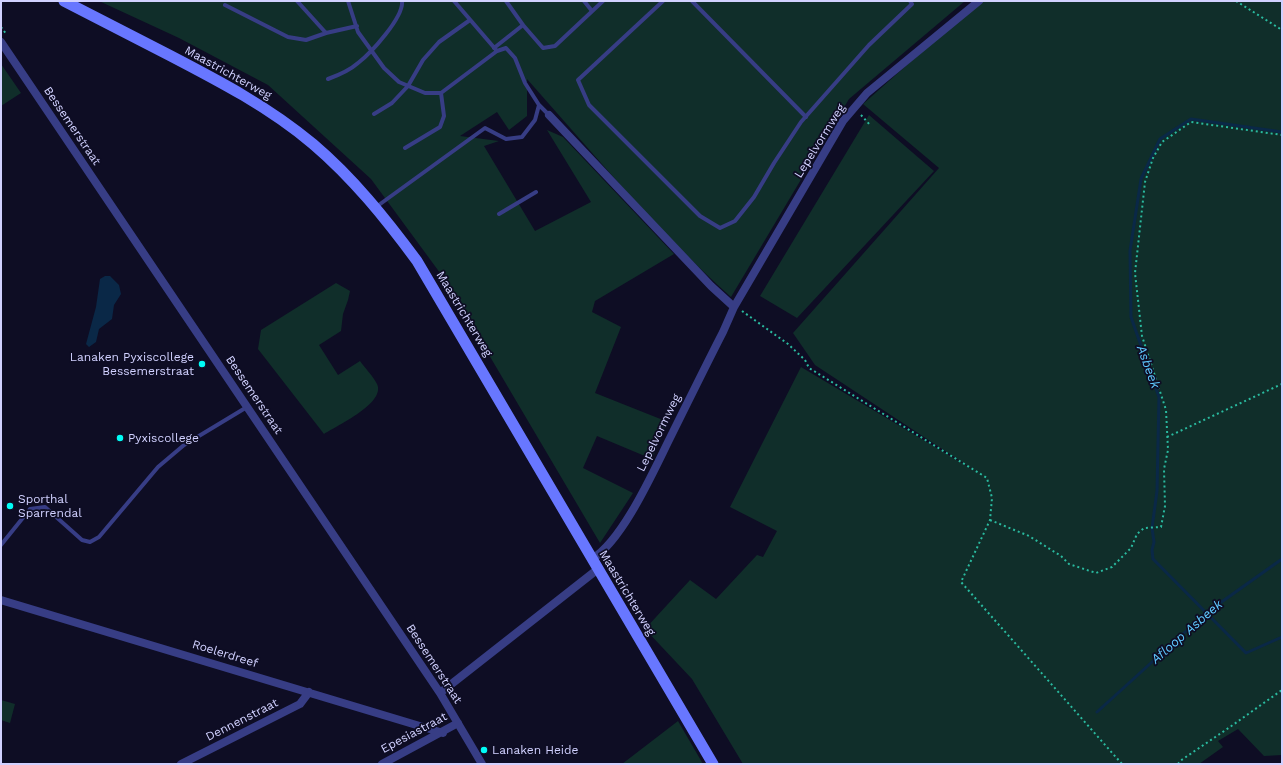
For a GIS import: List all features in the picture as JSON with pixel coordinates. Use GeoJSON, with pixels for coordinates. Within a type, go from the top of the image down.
{"type":"FeatureCollection","features":[{"type":"Feature","properties":{"kind":"main road","name":"Maastrichterweg"},"geometry":{"type":"LineString","coordinates":[[64,1],[222,82],[273,114],[313,144],[336,165],[376,207],[417,261],[713,764]]}},
{"type":"Feature","properties":{"kind":"street","name":"Lepelvormweg"},"geometry":{"type":"LineString","coordinates":[[440,693],[595,564],[620,529],[642,494],[734,307],[844,121],[867,93],[979,1]]}},
{"type":"Feature","properties":{"kind":"street","name":"Bessemerstraat"},"geometry":{"type":"LineString","coordinates":[[1,42],[440,693],[482,764]]}},
{"type":"Feature","properties":{"kind":"street"},"geometry":{"type":"LineString","coordinates":[[549,115],[711,286],[734,307]]}},
{"type":"Feature","properties":{"kind":"street","name":"Roelerdreef"},"geometry":{"type":"LineString","coordinates":[[1,600],[442,733]]}},
{"type":"Feature","properties":{"kind":"street","name":"Dennenstraat"},"geometry":{"type":"LineString","coordinates":[[181,764],[300,704],[309,692]]}},
{"type":"Feature","properties":{"kind":"street","name":"Epesiastraat"},"geometry":{"type":"LineString","coordinates":[[382,764],[442,733],[458,723]]}},
{"type":"Feature","properties":{"kind":"lane"},"geometry":{"type":"LineString","coordinates":[[297,1],[326,33]]}},
{"type":"Feature","properties":{"kind":"lane"},"geometry":{"type":"LineString","coordinates":[[348,1],[358,32],[384,68],[400,82],[424,93],[442,93],[523,25]]}},
{"type":"Feature","properties":{"kind":"lane"},"geometry":{"type":"LineString","coordinates":[[328,79],[343,73],[357,64],[372,51],[398,17],[403,5],[402,1]]}},
{"type":"Feature","properties":{"kind":"lane"},"geometry":{"type":"LineString","coordinates":[[454,1],[496,49]]}},
{"type":"Feature","properties":{"kind":"lane"},"geometry":{"type":"LineString","coordinates":[[506,1],[523,25],[543,48],[555,46],[603,1]]}},
{"type":"Feature","properties":{"kind":"lane"},"geometry":{"type":"LineString","coordinates":[[584,1],[592,11]]}},
{"type":"Feature","properties":{"kind":"lane"},"geometry":{"type":"LineString","coordinates":[[663,1],[578,80],[589,105],[700,216],[720,228],[735,221],[754,197],[778,157],[806,117],[869,45],[911,3],[918,1]]}},
{"type":"Feature","properties":{"kind":"lane"},"geometry":{"type":"LineString","coordinates":[[692,1],[806,117]]}},
{"type":"Feature","properties":{"kind":"lane"},"geometry":{"type":"LineString","coordinates":[[225,5],[288,37],[306,40],[326,33],[356,26]]}},
{"type":"Feature","properties":{"kind":"lane"},"geometry":{"type":"LineString","coordinates":[[374,114],[392,103],[408,86],[423,60],[439,42],[470,20]]}},
{"type":"Feature","properties":{"kind":"lane"},"geometry":{"type":"LineString","coordinates":[[496,49],[506,48],[515,58],[525,83],[538,105],[549,115]]}},
{"type":"Feature","properties":{"kind":"lane"},"geometry":{"type":"LineString","coordinates":[[406,148],[440,127],[444,116],[442,93]]}},
{"type":"Feature","properties":{"kind":"lane"},"geometry":{"type":"LineString","coordinates":[[376,207],[485,128],[506,139],[522,137],[535,120],[538,105]]}},
{"type":"Feature","properties":{"kind":"lane"},"geometry":{"type":"LineString","coordinates":[[499,214],[536,192]]}},
{"type":"Feature","properties":{"kind":"lane"},"geometry":{"type":"LineString","coordinates":[[1,545],[30,510],[45,507],[82,540],[90,542],[95,540],[158,467],[184,445],[248,407]]}},
{"type":"Feature","properties":{"kind":"path"},"geometry":{"type":"LineString","coordinates":[[1236,1],[1282,30]]}},
{"type":"Feature","properties":{"kind":"path"},"geometry":{"type":"LineString","coordinates":[[854,108],[870,125]]}},
{"type":"Feature","properties":{"kind":"path"},"geometry":{"type":"LineString","coordinates":[[990,520],[1030,536],[1061,556],[1069,564],[1096,572],[1112,567],[1131,548],[1137,534],[1144,528],[1161,527],[1165,506],[1164,469],[1168,450],[1166,410],[1142,336],[1135,273],[1144,182],[1153,158],[1162,142],[1191,122],[1282,135]]}},
{"type":"Feature","properties":{"kind":"path"},"geometry":{"type":"LineString","coordinates":[[734,307],[744,312],[788,344],[805,360],[809,368],[987,478],[992,498],[990,520],[961,582],[1122,764]]}},
{"type":"Feature","properties":{"kind":"path"},"geometry":{"type":"LineString","coordinates":[[1167,437],[1282,384]]}},
{"type":"Feature","properties":{"kind":"path"},"geometry":{"type":"LineString","coordinates":[[1178,764],[1180,761],[1282,690]]}},
{"type":"Feature","properties":{"kind":"green space"},"geometry":{"type":"Polygon","coordinates":[[[99,1],[965,1],[849,99],[731,297],[651,219],[527,79],[527,116],[509,130],[497,112],[460,136],[499,141],[484,146],[535,231],[591,202],[547,130],[563,137],[674,254],[595,301],[592,312],[621,327],[595,393],[668,422],[652,459],[597,436],[583,468],[633,493],[600,543],[443,277],[371,179],[268,85],[179,38],[99,1]]]}},
{"type":"Feature","properties":{"kind":"green space"},"geometry":{"type":"Polygon","coordinates":[[[979,1],[1282,1],[1282,755],[1264,756],[1238,729],[1218,741],[1223,747],[1199,764],[743,764],[692,679],[645,629],[690,580],[716,599],[757,555],[763,557],[777,531],[730,507],[801,367],[977,472],[815,365],[793,333],[939,168],[863,104],[979,1]]]}},
{"type":"Feature","properties":{"kind":"green space"},"geometry":{"type":"Polygon","coordinates":[[[1,64],[21,93],[1,106],[1,64]]]}},
{"type":"Feature","properties":{"kind":"green space"},"geometry":{"type":"Polygon","coordinates":[[[869,115],[934,171],[797,318],[760,296],[869,115]]]}},
{"type":"Feature","properties":{"kind":"green space"},"geometry":{"type":"Polygon","coordinates":[[[336,283],[350,291],[343,314],[341,331],[319,345],[338,375],[360,361],[377,384],[378,391],[368,406],[324,434],[258,349],[261,330],[336,283]]]}},
{"type":"Feature","properties":{"kind":"green space"},"geometry":{"type":"Polygon","coordinates":[[[1,700],[15,704],[10,723],[1,720],[1,700]]]}},
{"type":"Feature","properties":{"kind":"green space"},"geometry":{"type":"Polygon","coordinates":[[[678,721],[703,764],[622,764],[678,721]]]}},
{"type":"Feature","properties":{"kind":"water"},"geometry":{"type":"Polygon","coordinates":[[[105,276],[110,276],[119,285],[121,294],[114,305],[112,319],[99,329],[96,342],[89,347],[86,344],[96,307],[100,279],[105,276]]]}},
{"type":"Feature","properties":{"kind":"waterway","name":"Asbeek"},"geometry":{"type":"LineString","coordinates":[[1282,132],[1191,119],[1160,139],[1141,179],[1130,251],[1131,317],[1159,397],[1157,491],[1152,528],[1154,542],[1152,550],[1153,559],[1246,653],[1282,637]]}},
{"type":"Feature","properties":{"kind":"waterway","name":"Afloop Asbeek"},"geometry":{"type":"LineString","coordinates":[[1097,712],[1206,613],[1282,559]]}},
{"type":"Feature","properties":{"kind":"place","name":"Lanaken Pyxiscollege Bessemerstraat"},"geometry":{"type":"Point","coordinates":[202,364]}},
{"type":"Feature","properties":{"kind":"place","name":"Pyxiscollege"},"geometry":{"type":"Point","coordinates":[120,438]}},
{"type":"Feature","properties":{"kind":"place","name":"Sporthal Sparrendal"},"geometry":{"type":"Point","coordinates":[10,506]}},
{"type":"Feature","properties":{"kind":"place","name":"Lanaken Heide"},"geometry":{"type":"Point","coordinates":[484,750]}}]}
